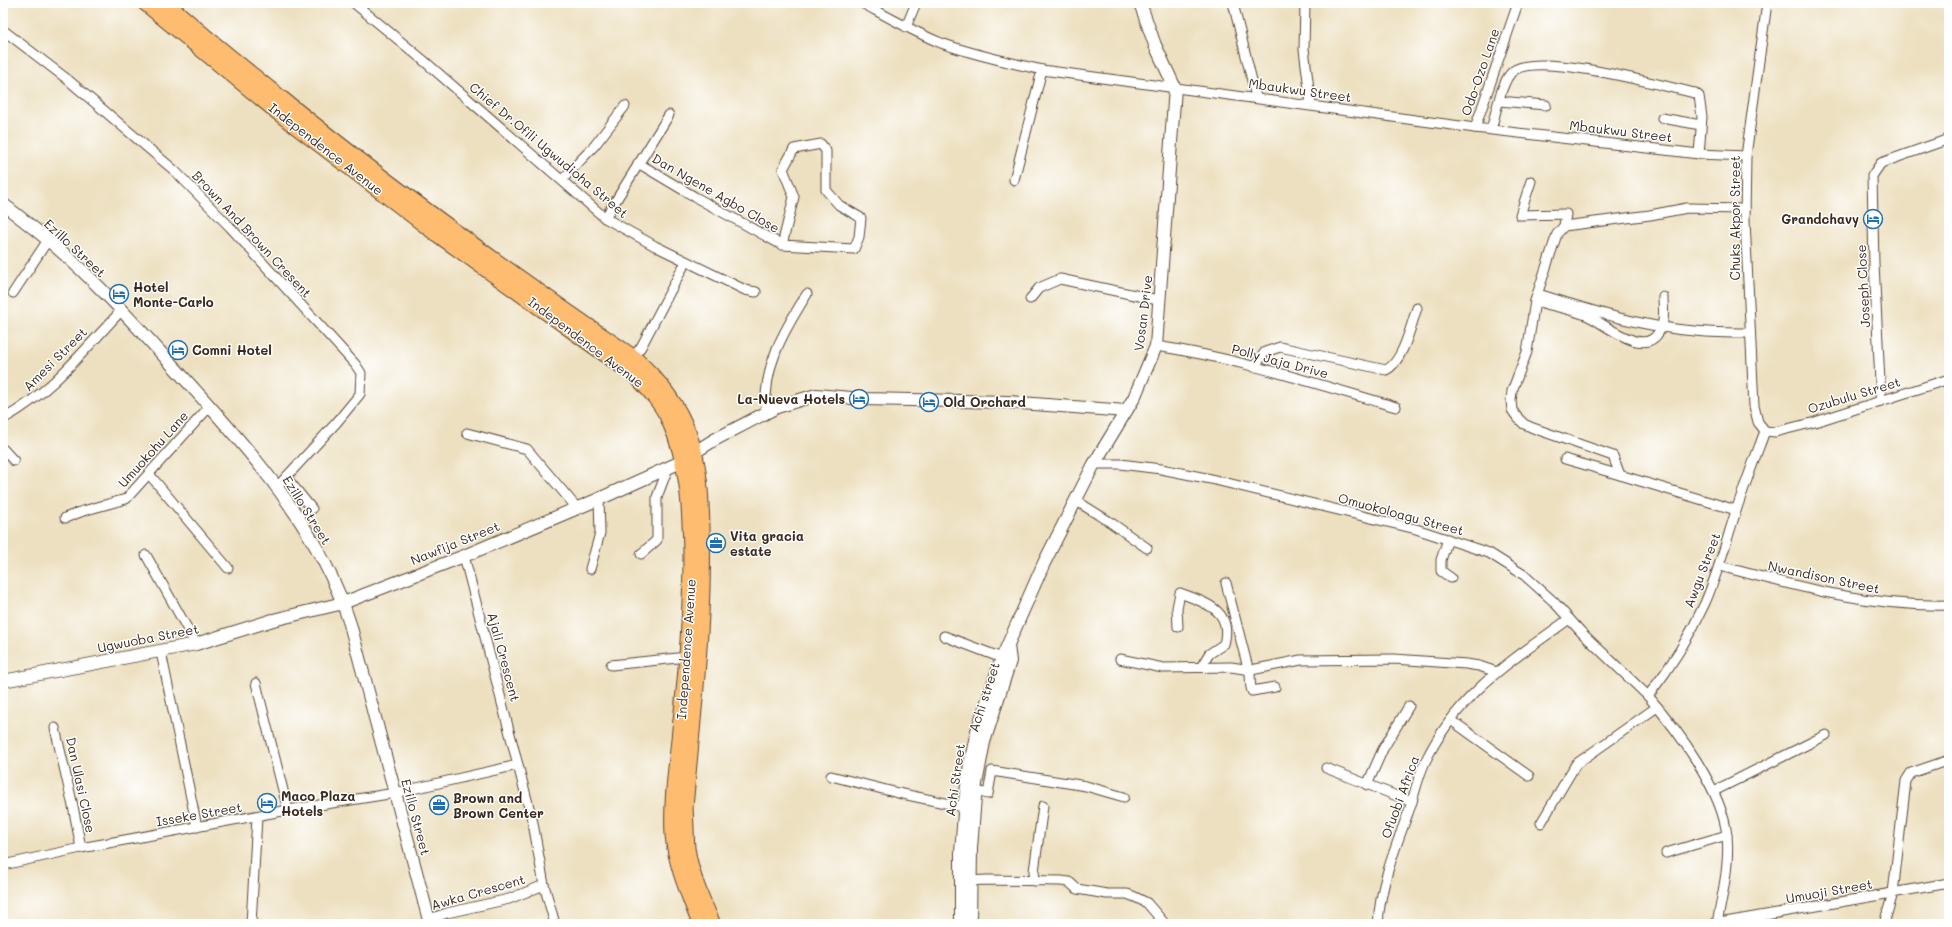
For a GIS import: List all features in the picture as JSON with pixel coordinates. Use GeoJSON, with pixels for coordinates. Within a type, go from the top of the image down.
{"type":"FeatureCollection","features":[{"type":"Feature","properties":{"kind":"main road","name":"Independence Avenue"},"geometry":{"type":"LineString","coordinates":[[167,3],[193,27],[309,121],[401,192],[489,257],[648,370],[666,392],[684,422],[689,456],[701,502],[702,593],[700,642],[685,808],[686,833],[687,848],[694,875],[713,924]]}},
{"type":"Feature","properties":{"kind":"main road","name":"Independence Avenue"},"geometry":{"type":"LineString","coordinates":[[148,4],[281,115],[434,232],[637,377],[656,398],[669,419],[689,456],[691,592],[687,657],[674,790],[673,834],[681,875],[700,924]]}},
{"type":"Feature","properties":{"kind":"street","name":"Chief Dr.Ofili Ugwudioha Street"},"geometry":{"type":"LineString","coordinates":[[354,3],[605,218],[655,246],[745,290],[756,292]]}},
{"type":"Feature","properties":{"kind":"street","name":"Mbaukwu Street"},"geometry":{"type":"LineString","coordinates":[[862,3],[906,27],[941,43],[978,55],[1042,70],[1475,128],[1699,154],[1746,156]]}},
{"type":"Feature","properties":{"kind":"street"},"geometry":{"type":"LineString","coordinates":[[906,27],[916,3]]}},
{"type":"Feature","properties":{"kind":"street","name":"Vosan Drive"},"geometry":{"type":"LineString","coordinates":[[1008,646],[1044,563],[1075,500],[1094,464],[1126,411],[1149,366],[1156,346],[1158,300],[1164,262],[1175,88],[1155,44],[1140,3]]}},
{"type":"Feature","properties":{"kind":"street"},"geometry":{"type":"LineString","coordinates":[[1233,3],[1256,98]]}},
{"type":"Feature","properties":{"kind":"street"},"geometry":{"type":"LineString","coordinates":[[1305,3],[1304,49],[1311,105]]}},
{"type":"Feature","properties":{"kind":"street","name":"Odo-Ozo Lane"},"geometry":{"type":"LineString","coordinates":[[1475,128],[1518,3]]}},
{"type":"Feature","properties":{"kind":"street","name":"Chuks Akpor Street"},"geometry":{"type":"LineString","coordinates":[[1765,431],[1758,422],[1754,406],[1745,209],[1746,156],[1767,3]]}},
{"type":"Feature","properties":{"kind":"street","name":"Brown And Brown Cresent"},"geometry":{"type":"LineString","coordinates":[[3,30],[66,80],[174,171],[230,227],[355,364],[361,373],[360,394],[337,422],[277,487]]}},
{"type":"Feature","properties":{"kind":"street"},"geometry":{"type":"LineString","coordinates":[[1492,129],[1506,80],[1512,71],[1522,66],[1535,65],[1590,70],[1633,78],[1695,93],[1699,96],[1701,101],[1699,154]]}},
{"type":"Feature","properties":{"kind":"street"},"geometry":{"type":"LineString","coordinates":[[1014,180],[1042,70]]}},
{"type":"Feature","properties":{"kind":"street"},"geometry":{"type":"LineString","coordinates":[[1499,101],[1546,105]]}},
{"type":"Feature","properties":{"kind":"street"},"geometry":{"type":"LineString","coordinates":[[562,180],[595,145],[625,106]]}},
{"type":"Feature","properties":{"kind":"street"},"geometry":{"type":"LineString","coordinates":[[605,218],[669,114]]}},
{"type":"Feature","properties":{"kind":"street"},"geometry":{"type":"LineString","coordinates":[[1662,118],[1701,124]]}},
{"type":"Feature","properties":{"kind":"street","name":"Joseph Close"},"geometry":{"type":"LineString","coordinates":[[1881,401],[1871,182],[1874,171],[1881,163],[1949,139]]}},
{"type":"Feature","properties":{"kind":"street"},"geometry":{"type":"LineString","coordinates":[[821,144],[826,151],[826,190],[839,205],[861,218],[859,237],[854,249],[782,245],[794,197],[782,168],[794,149],[821,144]]}},
{"type":"Feature","properties":{"kind":"street","name":"Dan Ngene Agbo Close"},"geometry":{"type":"LineString","coordinates":[[638,163],[695,197],[782,245]]}},
{"type":"Feature","properties":{"kind":"street"},"geometry":{"type":"LineString","coordinates":[[1531,181],[1520,215],[1566,214],[1564,226],[1557,234],[1553,244],[1536,298],[1526,352],[1512,391],[1512,410],[1516,417],[1524,424],[1613,456],[1620,475]]}},
{"type":"Feature","properties":{"kind":"street","name":"Ezillo Street"},"geometry":{"type":"LineString","coordinates":[[3,204],[48,240],[121,311],[210,406],[240,439],[277,487],[308,534],[343,603],[430,922]]}},
{"type":"Feature","properties":{"kind":"street"},"geometry":{"type":"LineString","coordinates":[[1564,226],[1687,208],[1745,209]]}},
{"type":"Feature","properties":{"kind":"street"},"geometry":{"type":"LineString","coordinates":[[13,293],[48,240]]}},
{"type":"Feature","properties":{"kind":"street"},"geometry":{"type":"LineString","coordinates":[[633,358],[642,347],[683,268]]}},
{"type":"Feature","properties":{"kind":"street"},"geometry":{"type":"LineString","coordinates":[[1030,299],[1040,288],[1060,279],[1158,300]]}},
{"type":"Feature","properties":{"kind":"street"},"geometry":{"type":"LineString","coordinates":[[766,413],[765,390],[779,340],[806,294]]}},
{"type":"Feature","properties":{"kind":"street"},"geometry":{"type":"LineString","coordinates":[[1536,298],[1586,316],[1634,342],[1651,340],[1662,326],[1663,297]]}},
{"type":"Feature","properties":{"kind":"street"},"geometry":{"type":"LineString","coordinates":[[1536,298],[1662,326],[1695,331],[1750,333]]}},
{"type":"Feature","properties":{"kind":"street"},"geometry":{"type":"LineString","coordinates":[[1254,367],[1265,352],[1280,347],[1386,370],[1392,367],[1398,360],[1417,308]]}},
{"type":"Feature","properties":{"kind":"street","name":"Amesi Street"},"geometry":{"type":"LineString","coordinates":[[4,417],[23,408],[44,391],[121,311]]}},
{"type":"Feature","properties":{"kind":"street","name":"Polly Jaja Drive"},"geometry":{"type":"LineString","coordinates":[[1156,346],[1184,350],[1254,367],[1396,407]]}},
{"type":"Feature","properties":{"kind":"street","name":"Ozubulu Street"},"geometry":{"type":"LineString","coordinates":[[1765,431],[1775,432],[1815,422],[1949,379]]}},
{"type":"Feature","properties":{"kind":"street","name":"Nawfija Street"},"geometry":{"type":"LineString","coordinates":[[343,603],[464,556],[599,499],[668,468],[714,440],[766,413],[794,401],[816,395],[863,399],[1008,402],[1126,411]]}},
{"type":"Feature","properties":{"kind":"street","name":"Umuokohu Lane"},"geometry":{"type":"LineString","coordinates":[[65,518],[83,511],[126,499],[210,406]]}},
{"type":"Feature","properties":{"kind":"street","name":"Awgu Street"},"geometry":{"type":"LineString","coordinates":[[1648,696],[1662,677],[1696,622],[1720,566],[1736,510],[1765,431]]}},
{"type":"Feature","properties":{"kind":"street"},"geometry":{"type":"LineString","coordinates":[[467,433],[526,448],[577,508]]}},
{"type":"Feature","properties":{"kind":"street"},"geometry":{"type":"LineString","coordinates":[[3,449],[14,461]]}},
{"type":"Feature","properties":{"kind":"street"},"geometry":{"type":"LineString","coordinates":[[1565,459],[1736,510]]}},
{"type":"Feature","properties":{"kind":"street","name":"Omuokoloagu Street"},"geometry":{"type":"LineString","coordinates":[[1094,464],[1120,464],[1161,469],[1211,479],[1409,527],[1489,553],[1504,561],[1524,575],[1553,601],[1569,619],[1648,696]]}},
{"type":"Feature","properties":{"kind":"street"},"geometry":{"type":"LineString","coordinates":[[641,554],[657,540],[657,497],[668,468]]}},
{"type":"Feature","properties":{"kind":"street"},"geometry":{"type":"LineString","coordinates":[[149,474],[228,568]]}},
{"type":"Feature","properties":{"kind":"street"},"geometry":{"type":"LineString","coordinates":[[286,477],[312,509]]}},
{"type":"Feature","properties":{"kind":"street"},"geometry":{"type":"LineString","coordinates":[[590,569],[600,533],[599,499]]}},
{"type":"Feature","properties":{"kind":"street"},"geometry":{"type":"LineString","coordinates":[[1075,500],[1147,548]]}},
{"type":"Feature","properties":{"kind":"street"},"geometry":{"type":"LineString","coordinates":[[1448,539],[1441,560],[1441,571],[1451,578]]}},
{"type":"Feature","properties":{"kind":"street"},"geometry":{"type":"LineString","coordinates":[[146,555],[196,644]]}},
{"type":"Feature","properties":{"kind":"street","name":"Ajali Crescent"},"geometry":{"type":"LineString","coordinates":[[464,556],[533,823]]}},
{"type":"Feature","properties":{"kind":"street","name":"Nwandison Street"},"geometry":{"type":"LineString","coordinates":[[1720,566],[1858,599],[1906,605],[1949,605]]}},
{"type":"Feature","properties":{"kind":"street"},"geometry":{"type":"LineString","coordinates":[[1226,583],[1248,664],[1251,670],[1249,685],[1252,691],[1275,687]]}},
{"type":"Feature","properties":{"kind":"street"},"geometry":{"type":"LineString","coordinates":[[1178,627],[1177,608],[1180,593],[1208,604],[1224,617],[1227,633],[1224,644],[1209,654],[1201,667]]}},
{"type":"Feature","properties":{"kind":"street","name":"Ugwuoba Street"},"geometry":{"type":"LineString","coordinates":[[3,681],[119,658],[161,652],[196,644],[273,620],[343,603]]}},
{"type":"Feature","properties":{"kind":"street","name":"Ofuobi Africa"},"geometry":{"type":"LineString","coordinates":[[1378,924],[1385,883],[1418,780],[1426,761],[1451,720],[1466,701],[1497,672],[1569,619]]}},
{"type":"Feature","properties":{"kind":"street"},"geometry":{"type":"LineString","coordinates":[[944,636],[1002,658]]}},
{"type":"Feature","properties":{"kind":"street","name":"Achi Street"},"geometry":{"type":"LineString","coordinates":[[961,924],[965,881],[964,807],[975,741],[1002,658],[1008,646]]}},
{"type":"Feature","properties":{"kind":"street","name":"Achi street"},"geometry":{"type":"LineString","coordinates":[[970,924],[965,881],[976,791],[984,742],[1010,661],[1008,646]]}},
{"type":"Feature","properties":{"kind":"street"},"geometry":{"type":"LineString","coordinates":[[161,652],[197,827]]}},
{"type":"Feature","properties":{"kind":"street"},"geometry":{"type":"LineString","coordinates":[[612,664],[687,657]]}},
{"type":"Feature","properties":{"kind":"street"},"geometry":{"type":"LineString","coordinates":[[1120,659],[1163,668],[1201,667],[1251,670],[1301,660],[1394,659],[1466,664],[1479,666],[1497,672]]}},
{"type":"Feature","properties":{"kind":"street"},"geometry":{"type":"LineString","coordinates":[[256,683],[288,810]]}},
{"type":"Feature","properties":{"kind":"street"},"geometry":{"type":"LineString","coordinates":[[1648,696],[1702,771],[1714,791],[1720,806],[1727,835],[1727,853],[1717,924]]}},
{"type":"Feature","properties":{"kind":"street"},"geometry":{"type":"LineString","coordinates":[[1367,785],[1383,749],[1409,706]]}},
{"type":"Feature","properties":{"kind":"street"},"geometry":{"type":"LineString","coordinates":[[1541,823],[1576,764],[1657,707]]}},
{"type":"Feature","properties":{"kind":"street"},"geometry":{"type":"LineString","coordinates":[[1451,720],[1529,776]]}},
{"type":"Feature","properties":{"kind":"street","name":"Dan Ulasi Close"},"geometry":{"type":"LineString","coordinates":[[55,728],[81,848]]}},
{"type":"Feature","properties":{"kind":"street"},"geometry":{"type":"LineString","coordinates":[[1714,791],[1826,735]]}},
{"type":"Feature","properties":{"kind":"street"},"geometry":{"type":"LineString","coordinates":[[1884,924],[1894,893],[1906,781],[1911,773],[1949,760]]}},
{"type":"Feature","properties":{"kind":"street","name":"Isseke Street"},"geometry":{"type":"LineString","coordinates":[[3,865],[81,848],[257,817],[288,810],[395,793],[518,765]]}},
{"type":"Feature","properties":{"kind":"street"},"geometry":{"type":"LineString","coordinates":[[1326,768],[1412,802]]}},
{"type":"Feature","properties":{"kind":"street"},"geometry":{"type":"LineString","coordinates":[[976,791],[988,794],[992,772],[1086,786],[1124,797]]}},
{"type":"Feature","properties":{"kind":"street"},"geometry":{"type":"LineString","coordinates":[[831,776],[964,807]]}},
{"type":"Feature","properties":{"kind":"street"},"geometry":{"type":"LineString","coordinates":[[1035,881],[1034,871],[1043,806]]}},
{"type":"Feature","properties":{"kind":"street"},"geometry":{"type":"LineString","coordinates":[[251,924],[257,817]]}},
{"type":"Feature","properties":{"kind":"street","name":"Awka Crescent"},"geometry":{"type":"LineString","coordinates":[[430,922],[447,913],[509,899],[544,885],[540,871],[533,823]]}},
{"type":"Feature","properties":{"kind":"street"},"geometry":{"type":"LineString","coordinates":[[1666,853],[1727,835]]}},
{"type":"Feature","properties":{"kind":"street"},"geometry":{"type":"LineString","coordinates":[[965,881],[1061,881],[1069,882],[1078,889],[1107,894],[1127,894],[1146,903],[1165,924]]}},
{"type":"Feature","properties":{"kind":"street","name":"Umuoji Street"},"geometry":{"type":"LineString","coordinates":[[1714,924],[1949,883]]}},
{"type":"Feature","properties":{"kind":"street"},"geometry":{"type":"LineString","coordinates":[[544,885],[555,924]]}},
{"type":"Feature","properties":{"kind":"place","name":"Grandchavy"},"geometry":{"type":"Point","coordinates":[1873,219]}},
{"type":"Feature","properties":{"kind":"place","name":"Hotel Monte-Carlo"},"geometry":{"type":"Point","coordinates":[119,294]}},
{"type":"Feature","properties":{"kind":"place","name":"Comni Hotel"},"geometry":{"type":"Point","coordinates":[178,350]}},
{"type":"Feature","properties":{"kind":"place","name":"La-Nueva Hotels"},"geometry":{"type":"Point","coordinates":[859,399]}},
{"type":"Feature","properties":{"kind":"place","name":"Old Orchard"},"geometry":{"type":"Point","coordinates":[929,402]}},
{"type":"Feature","properties":{"kind":"place","name":"Vita gracia estate"},"geometry":{"type":"Point","coordinates":[716,543]}},
{"type":"Feature","properties":{"kind":"place","name":"Maco Plaza Hotels"},"geometry":{"type":"Point","coordinates":[267,803]}},
{"type":"Feature","properties":{"kind":"place","name":"Brown and Brown Center"},"geometry":{"type":"Point","coordinates":[439,805]}}]}
